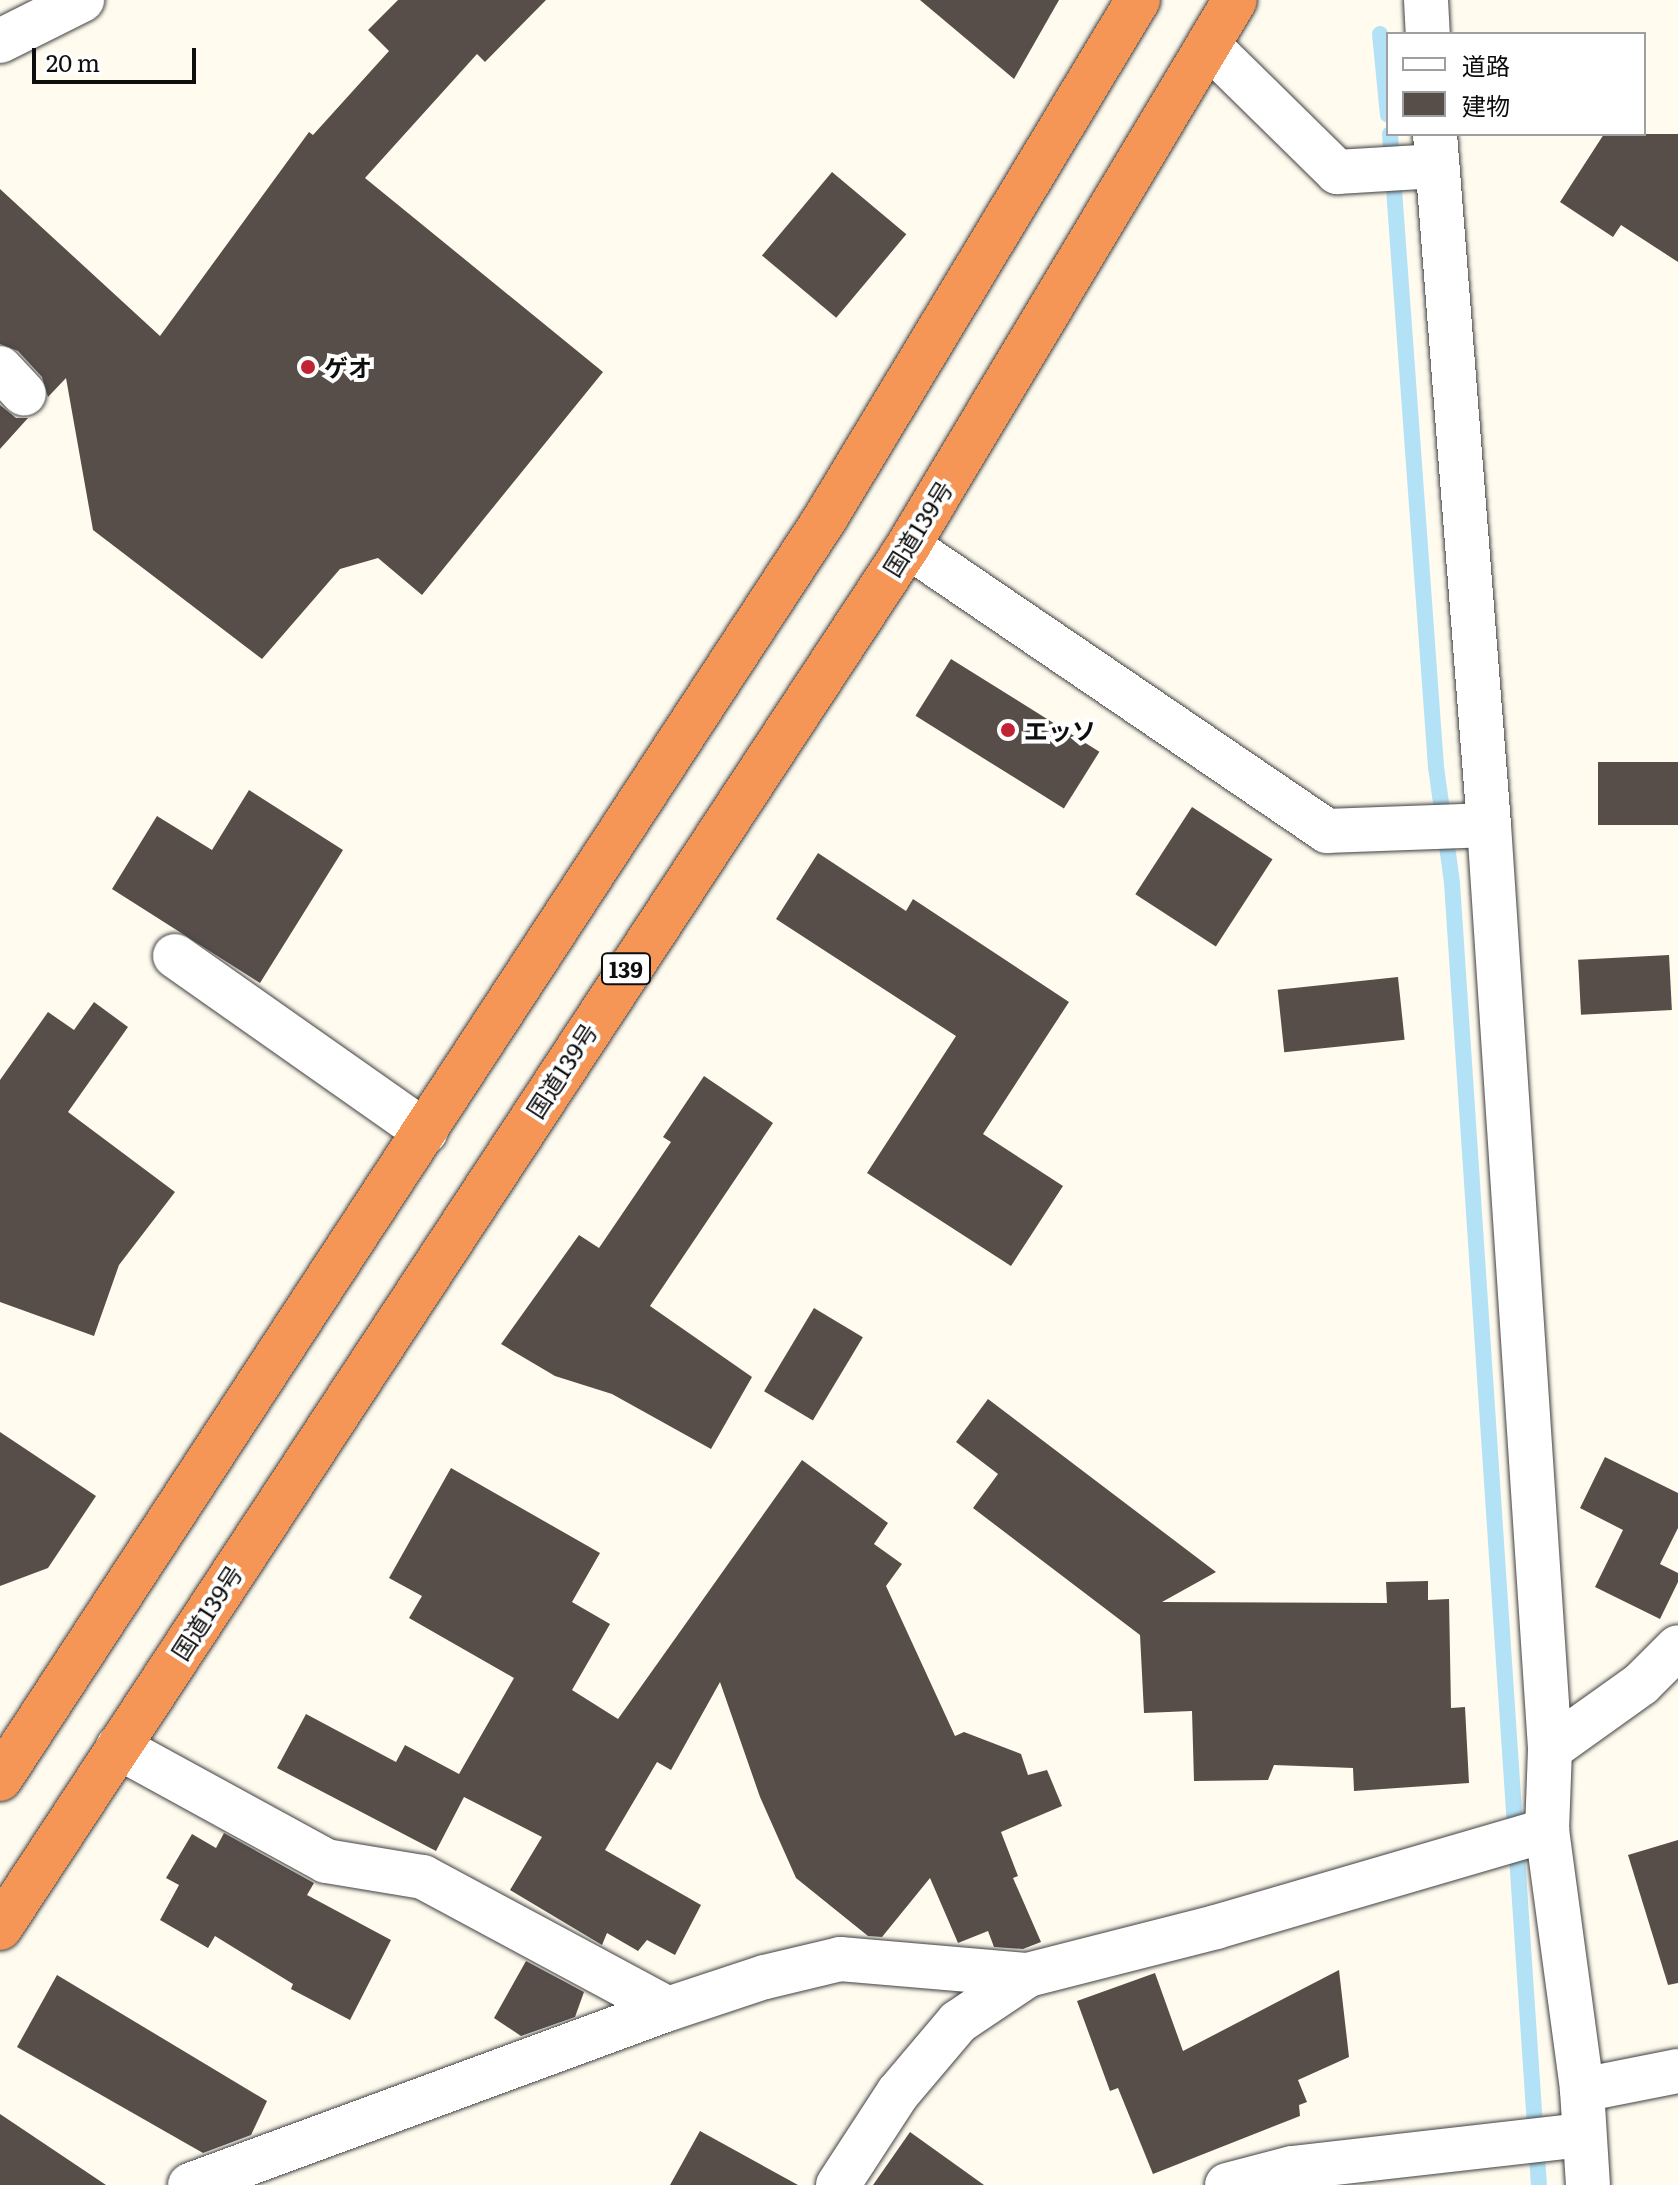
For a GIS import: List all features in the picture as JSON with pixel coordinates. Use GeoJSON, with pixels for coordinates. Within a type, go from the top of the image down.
{"type":"FeatureCollection","features":[{"type":"Feature","properties":{"kind":"highway"},"geometry":{"type":"LineString","coordinates":[[0,1779],[826,517],[1138,0]]}},
{"type":"Feature","properties":{"kind":"highway","name":"国道139号"},"geometry":{"type":"LineString","coordinates":[[0,1928],[908,546],[1235,0]]}},
{"type":"Feature","properties":{"kind":"street"},"geometry":{"type":"LineString","coordinates":[[0,41],[82,0]]}},
{"type":"Feature","properties":{"kind":"street"},"geometry":{"type":"LineString","coordinates":[[1426,0],[1428,32]]}},
{"type":"Feature","properties":{"kind":"street"},"geometry":{"type":"LineString","coordinates":[[1209,46],[1337,172],[1366,170],[1430,156],[1550,1749],[1545,1831],[1582,2090],[1574,2136],[1588,2185]]}},
{"type":"Feature","properties":{"kind":"street"},"geometry":{"type":"LineString","coordinates":[[908,546],[1327,831],[1480,826]]}},
{"type":"Feature","properties":{"kind":"street"},"geometry":{"type":"LineString","coordinates":[[175,956],[425,1132]]}},
{"type":"Feature","properties":{"kind":"street"},"geometry":{"type":"LineString","coordinates":[[1550,1749],[1641,1684],[1678,1647]]}},
{"type":"Feature","properties":{"kind":"street"},"geometry":{"type":"LineString","coordinates":[[118,1747],[326,1861],[423,1877],[668,2009]]}},
{"type":"Feature","properties":{"kind":"street"},"geometry":{"type":"LineString","coordinates":[[190,2185],[668,2009],[765,1977],[840,1959],[1028,1975],[1216,1927],[1545,1831]]}},
{"type":"Feature","properties":{"kind":"street"},"geometry":{"type":"LineString","coordinates":[[838,2185],[898,2093],[958,2022],[1028,1975]]}},
{"type":"Feature","properties":{"kind":"street"},"geometry":{"type":"LineString","coordinates":[[1582,2090],[1678,2071]]}},
{"type":"Feature","properties":{"kind":"street"},"geometry":{"type":"LineString","coordinates":[[1227,2185],[1292,2168],[1574,2136]]}},
{"type":"Feature","properties":{"kind":"building"},"geometry":{"type":"Polygon","coordinates":[[[398,0],[546,0],[485,62],[477,54],[365,178],[603,372],[422,595],[378,558],[340,569],[262,659],[93,530],[66,378],[48,397],[42,377],[18,351],[0,344],[0,189],[160,336],[309,132],[313,135],[389,51],[368,30],[398,0]]]}},
{"type":"Feature","properties":{"kind":"building"},"geometry":{"type":"Polygon","coordinates":[[[920,0],[1059,0],[1014,79],[920,0]]]}},
{"type":"Feature","properties":{"kind":"building"},"geometry":{"type":"Polygon","coordinates":[[[1678,134],[1678,262],[1621,225],[1613,237],[1560,202],[1603,136],[1678,134]]]}},
{"type":"Feature","properties":{"kind":"building"},"geometry":{"type":"Polygon","coordinates":[[[832,172],[906,234],[836,318],[762,255],[832,172]]]}},
{"type":"Feature","properties":{"kind":"building"},"geometry":{"type":"Polygon","coordinates":[[[0,405],[16,418],[28,418],[0,449],[0,405]]]}},
{"type":"Feature","properties":{"kind":"building"},"geometry":{"type":"Polygon","coordinates":[[[951,659],[1099,752],[1064,809],[915,716],[951,659]]]}},
{"type":"Feature","properties":{"kind":"building"},"geometry":{"type":"Polygon","coordinates":[[[1598,762],[1678,762],[1678,825],[1598,825],[1598,762]]]}},
{"type":"Feature","properties":{"kind":"building"},"geometry":{"type":"Polygon","coordinates":[[[249,790],[343,850],[260,983],[112,889],[157,816],[212,850],[249,790]]]}},
{"type":"Feature","properties":{"kind":"building"},"geometry":{"type":"Polygon","coordinates":[[[1192,807],[1273,859],[1216,947],[1135,894],[1192,807]]]}},
{"type":"Feature","properties":{"kind":"building"},"geometry":{"type":"Polygon","coordinates":[[[818,853],[906,911],[913,899],[1069,1002],[983,1134],[1063,1186],[1011,1266],[867,1173],[956,1036],[776,919],[818,853]]]}},
{"type":"Feature","properties":{"kind":"building"},"geometry":{"type":"Polygon","coordinates":[[[1669,955],[1672,1010],[1581,1015],[1578,960],[1669,955]]]}},
{"type":"Feature","properties":{"kind":"building"},"geometry":{"type":"Polygon","coordinates":[[[1398,977],[1405,1040],[1284,1052],[1278,990],[1398,977]]]}},
{"type":"Feature","properties":{"kind":"building"},"geometry":{"type":"Polygon","coordinates":[[[94,1002],[128,1027],[68,1112],[175,1192],[119,1265],[94,1336],[0,1302],[0,1080],[48,1012],[74,1030],[94,1002]]]}},
{"type":"Feature","properties":{"kind":"building"},"geometry":{"type":"Polygon","coordinates":[[[704,1076],[773,1123],[650,1306],[752,1377],[711,1449],[612,1394],[555,1376],[501,1344],[579,1235],[599,1248],[671,1142],[663,1137],[704,1076]]]}},
{"type":"Feature","properties":{"kind":"building"},"geometry":{"type":"Polygon","coordinates":[[[814,1308],[863,1337],[813,1421],[764,1391],[814,1308]]]}},
{"type":"Feature","properties":{"kind":"building"},"geometry":{"type":"Polygon","coordinates":[[[988,1399],[1216,1572],[1162,1602],[1387,1603],[1386,1582],[1428,1581],[1428,1600],[1449,1599],[1451,1708],[1465,1707],[1469,1783],[1354,1791],[1353,1768],[1274,1765],[1268,1780],[1194,1781],[1192,1711],[1144,1713],[1140,1635],[973,1508],[998,1474],[956,1442],[988,1399]]]}},
{"type":"Feature","properties":{"kind":"building"},"geometry":{"type":"Polygon","coordinates":[[[0,1432],[96,1496],[48,1568],[0,1586],[0,1432]]]}},
{"type":"Feature","properties":{"kind":"building"},"geometry":{"type":"Polygon","coordinates":[[[1605,1457],[1678,1493],[1678,1528],[1660,1564],[1678,1573],[1678,1582],[1660,1619],[1595,1587],[1623,1530],[1580,1508],[1605,1457]]]}},
{"type":"Feature","properties":{"kind":"building"},"geometry":{"type":"Polygon","coordinates":[[[802,1460],[888,1523],[874,1544],[902,1564],[886,1586],[955,1736],[964,1732],[1021,1754],[1028,1775],[1047,1770],[1062,1806],[1001,1832],[1018,1876],[1013,1878],[1041,1942],[1023,1949],[994,1947],[988,1931],[958,1943],[930,1878],[882,1937],[868,1936],[796,1878],[760,1797],[720,1682],[671,1770],[657,1762],[605,1850],[701,1905],[675,1955],[647,1940],[638,1951],[607,1933],[602,1945],[510,1890],[542,1837],[464,1797],[436,1851],[277,1768],[306,1714],[396,1762],[405,1745],[459,1774],[514,1678],[409,1618],[422,1596],[389,1578],[451,1468],[600,1553],[572,1602],[610,1624],[572,1690],[618,1719],[802,1460]]]}},
{"type":"Feature","properties":{"kind":"building"},"geometry":{"type":"Polygon","coordinates":[[[224,1833],[314,1883],[307,1895],[391,1940],[350,2020],[291,1989],[293,1984],[215,1936],[208,1948],[160,1920],[179,1885],[166,1878],[192,1834],[216,1848],[224,1833]]]}},
{"type":"Feature","properties":{"kind":"building"},"geometry":{"type":"Polygon","coordinates":[[[1678,1840],[1678,1983],[1668,1985],[1628,1855],[1678,1840]]]}},
{"type":"Feature","properties":{"kind":"building"},"geometry":{"type":"Polygon","coordinates":[[[526,1961],[584,1992],[575,2017],[521,2036],[494,2018],[526,1961]]]}},
{"type":"Feature","properties":{"kind":"building"},"geometry":{"type":"Polygon","coordinates":[[[1339,1970],[1349,2057],[1298,2080],[1307,2102],[1299,2105],[1300,2116],[1153,2174],[1118,2088],[1110,2091],[1077,2001],[1155,1973],[1183,2051],[1339,1970]]]}},
{"type":"Feature","properties":{"kind":"building"},"geometry":{"type":"Polygon","coordinates":[[[57,1975],[267,2101],[251,2135],[203,2153],[17,2047],[57,1975]]]}},
{"type":"Feature","properties":{"kind":"building"},"geometry":{"type":"Polygon","coordinates":[[[0,2114],[106,2185],[0,2185],[0,2114]]]}},
{"type":"Feature","properties":{"kind":"building"},"geometry":{"type":"Polygon","coordinates":[[[700,2131],[798,2185],[670,2185],[700,2131]]]}},
{"type":"Feature","properties":{"kind":"building"},"geometry":{"type":"Polygon","coordinates":[[[910,2132],[984,2185],[873,2185],[910,2132]]]}},
{"type":"Feature","properties":{"kind":"waterway"},"geometry":{"type":"LineString","coordinates":[[1380,34],[1386,95]]}},
{"type":"Feature","properties":{"kind":"waterway"},"geometry":{"type":"LineString","coordinates":[[1390,136],[1436,767],[1452,883],[1539,2185]]}},
{"type":"Feature","properties":{"kind":"place","name":"ゲオ"},"geometry":{"type":"Point","coordinates":[308,367]}},
{"type":"Feature","properties":{"kind":"place","name":"エッソ"},"geometry":{"type":"Point","coordinates":[1008,730]}}]}
